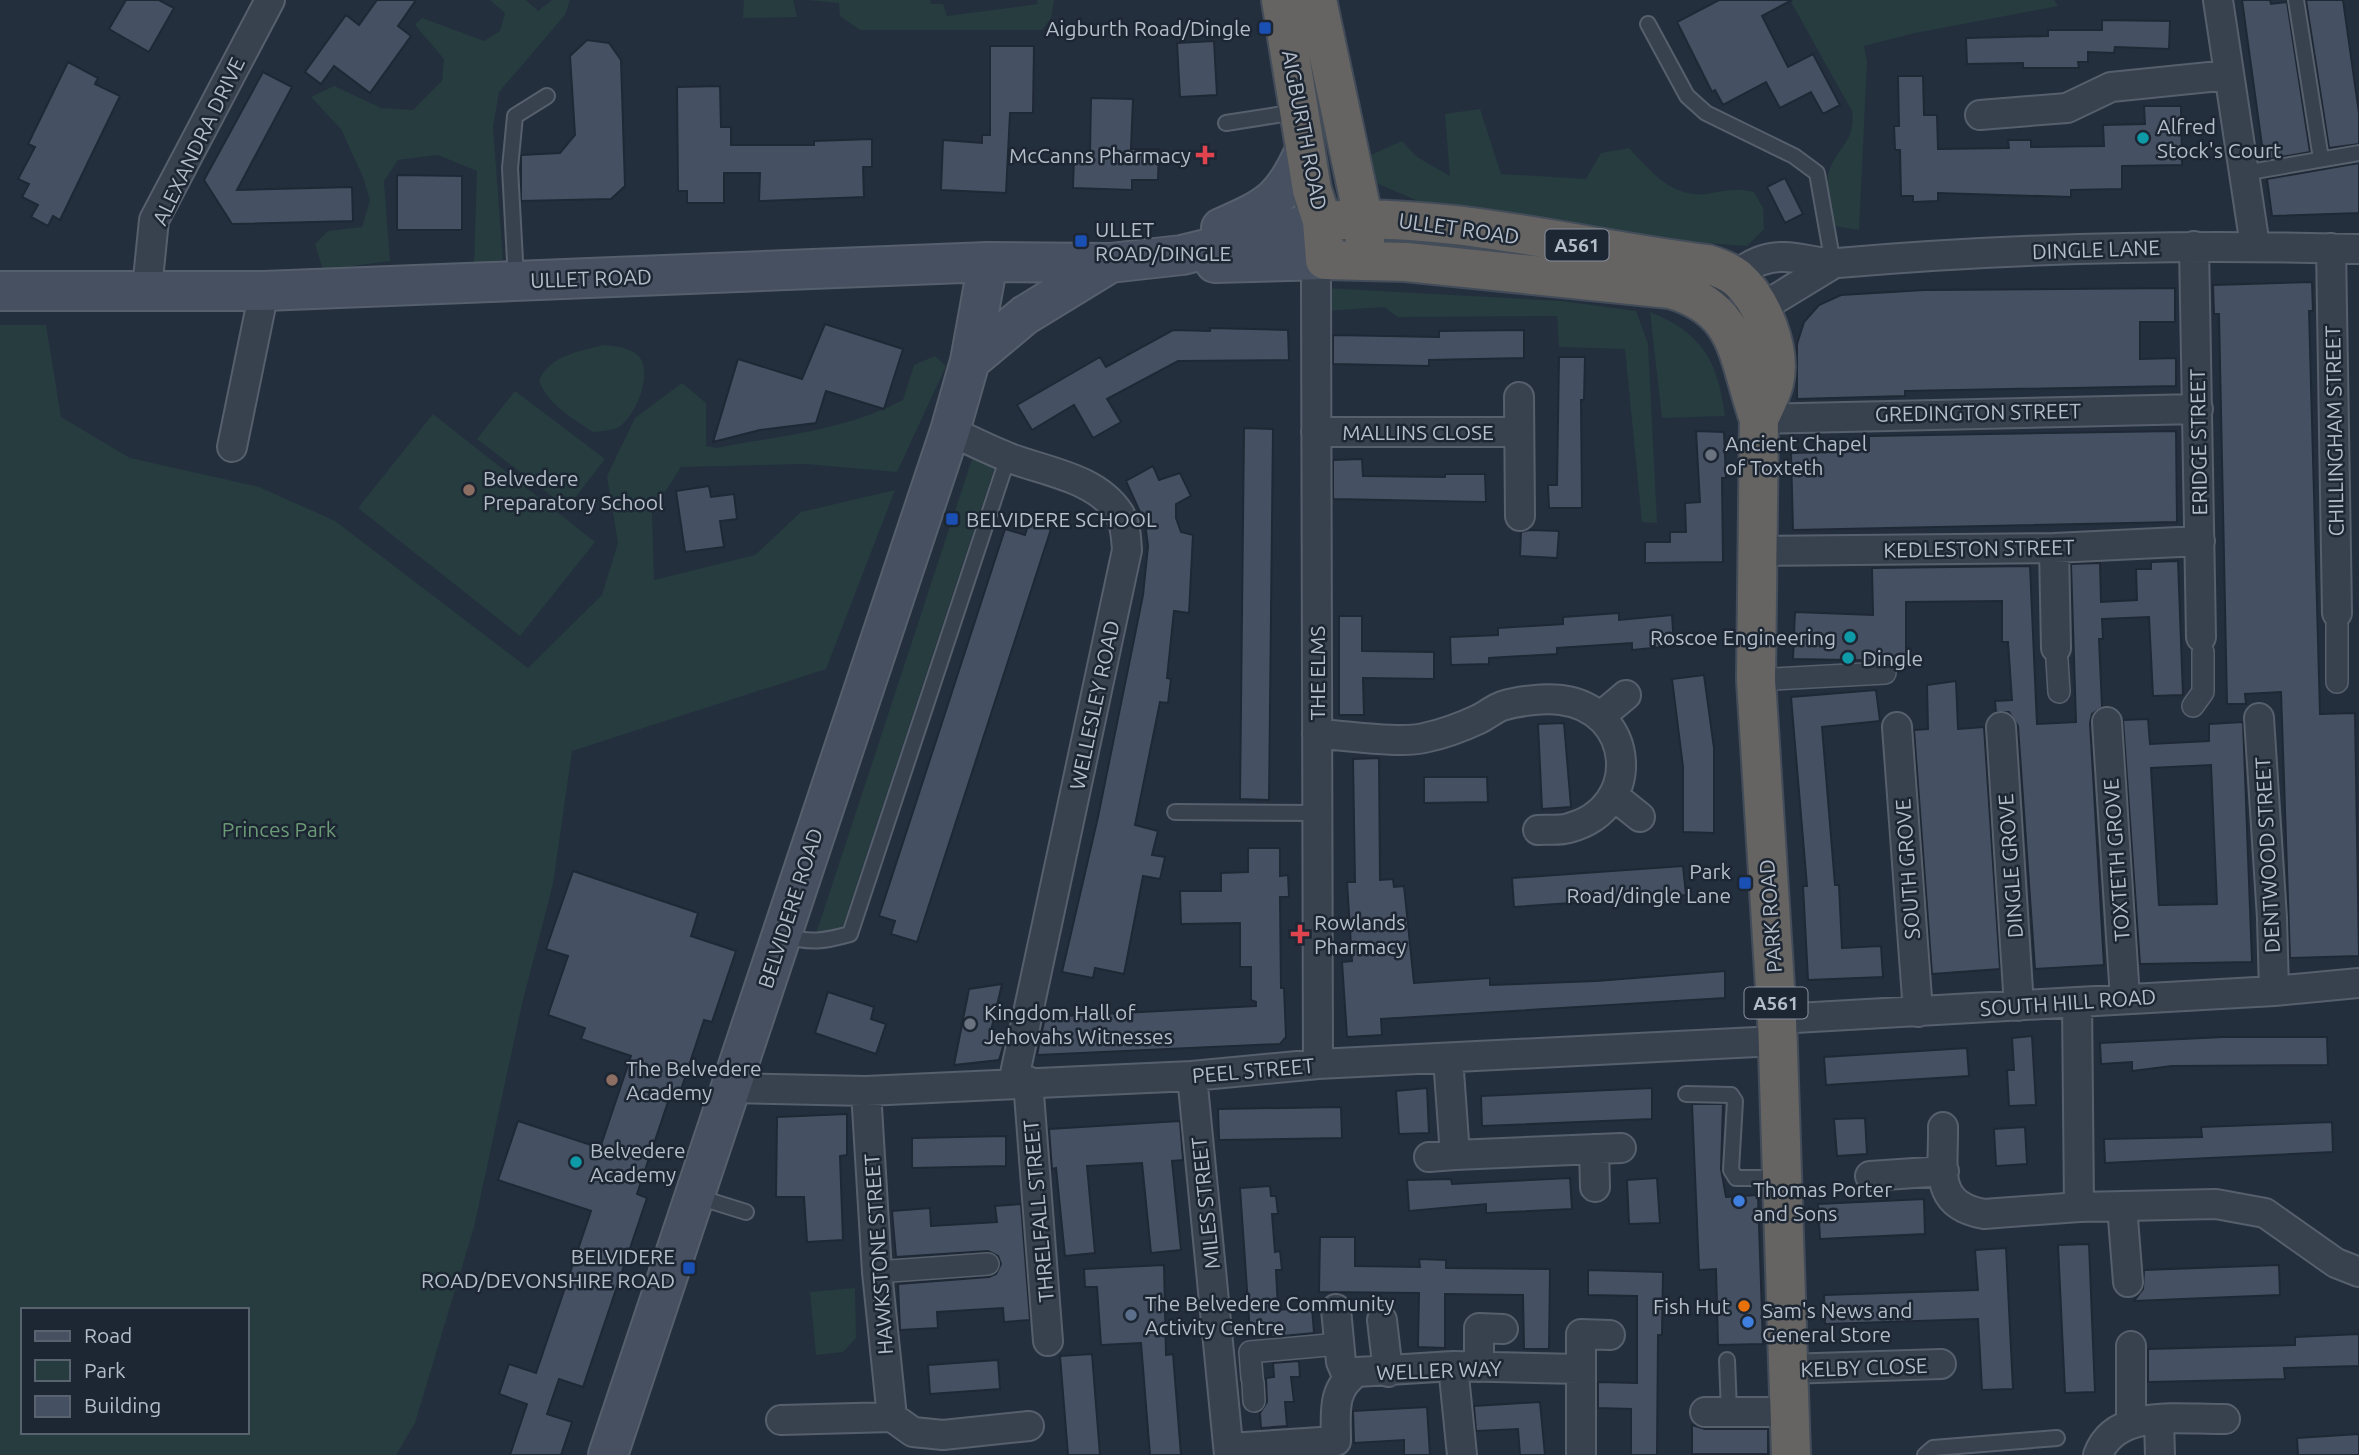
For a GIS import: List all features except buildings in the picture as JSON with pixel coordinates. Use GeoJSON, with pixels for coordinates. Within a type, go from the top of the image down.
{"type":"FeatureCollection","features":[{"type":"Feature","properties":{"kind":"highway","name":"AIGBURTH ROAD"},"geometry":{"type":"LineString","coordinates":[[1281,0],[1312,190],[1322,220],[1320,271]]}},
{"type":"Feature","properties":{"kind":"highway","name":"AIGBURTH ROAD"},"geometry":{"type":"LineString","coordinates":[[1317,0],[1363,217],[1367,259]]}},
{"type":"Feature","properties":{"kind":"highway","name":"ULLET ROAD"},"geometry":{"type":"LineString","coordinates":[[1322,220],[1363,217],[1417,221],[1707,264],[1735,276]]}},
{"type":"Feature","properties":{"kind":"highway","name":"ULLET ROAD"},"geometry":{"type":"LineString","coordinates":[[1320,271],[1367,259],[1670,289],[1704,301]]}},
{"type":"Feature","properties":{"kind":"highway","name":"PARK ROAD"},"geometry":{"type":"LineString","coordinates":[[1735,276],[1744,318]]}},
{"type":"Feature","properties":{"kind":"highway","name":"PARK ROAD"},"geometry":{"type":"LineString","coordinates":[[1704,301],[1744,318],[1773,352],[1774,382],[1759,419],[1756,680],[1777,1030],[1786,1369],[1791,1455]]}},
{"type":"Feature","properties":{"kind":"main road"},"geometry":{"type":"LineString","coordinates":[[1182,255],[1195,242],[1260,212],[1270,204],[1290,181],[1305,150]]}},
{"type":"Feature","properties":{"kind":"main road","name":"ULLET ROAD"},"geometry":{"type":"LineString","coordinates":[[0,291],[264,291],[988,262],[1110,263],[1182,255],[1322,220]]}},
{"type":"Feature","properties":{"kind":"main road","name":"ULLET ROAD"},"geometry":{"type":"LineString","coordinates":[[1182,255],[1198,263],[1320,271]]}},
{"type":"Feature","properties":{"kind":"main road","name":"BELVIDERE ROAD"},"geometry":{"type":"LineString","coordinates":[[608,1455],[693,1195],[783,934],[821,808],[950,431],[970,361],[988,262]]}},
{"type":"Feature","properties":{"kind":"main road"},"geometry":{"type":"LineString","coordinates":[[970,361],[1025,315],[1110,263]]}},
{"type":"Feature","properties":{"kind":"street","name":"ALEXANDRA DRIVE"},"geometry":{"type":"LineString","coordinates":[[147,289],[154,220],[270,0]]}},
{"type":"Feature","properties":{"kind":"street"},"geometry":{"type":"LineString","coordinates":[[2218,0],[2255,246]]}},
{"type":"Feature","properties":{"kind":"street"},"geometry":{"type":"LineString","coordinates":[[1980,115],[2067,108],[2111,86],[2229,75]]}},
{"type":"Feature","properties":{"kind":"street","name":"DINGLE LANE"},"geometry":{"type":"LineString","coordinates":[[1704,301],[1735,276],[1761,260],[1783,257],[1833,264],[1920,254],[2194,246],[2359,249]]}},
{"type":"Feature","properties":{"kind":"street","name":"ERIDGE STREET"},"geometry":{"type":"LineString","coordinates":[[2194,246],[2202,645],[2198,699]]}},
{"type":"Feature","properties":{"kind":"street","name":"CHILLINGHAM STREET"},"geometry":{"type":"LineString","coordinates":[[2331,248],[2337,682]]}},
{"type":"Feature","properties":{"kind":"street","name":"DINGLE LANE"},"geometry":{"type":"LineString","coordinates":[[1744,318],[1833,264]]}},
{"type":"Feature","properties":{"kind":"street","name":"THE ELMS"},"geometry":{"type":"LineString","coordinates":[[1318,1064],[1316,432],[1320,271]]}},
{"type":"Feature","properties":{"kind":"street"},"geometry":{"type":"LineString","coordinates":[[232,447],[264,291]]}},
{"type":"Feature","properties":{"kind":"street","name":"MALLINS CLOSE"},"geometry":{"type":"LineString","coordinates":[[1519,397],[1520,516]]}},
{"type":"Feature","properties":{"kind":"street","name":"GREDINGTON STREET"},"geometry":{"type":"LineString","coordinates":[[1759,419],[2198,409]]}},
{"type":"Feature","properties":{"kind":"street","name":"WELLESLEY ROAD"},"geometry":{"type":"LineString","coordinates":[[950,431],[1008,457],[1090,486],[1107,499],[1121,515],[1126,532],[1127,550],[1020,1082]]}},
{"type":"Feature","properties":{"kind":"street","name":"MALLINS CLOSE"},"geometry":{"type":"LineString","coordinates":[[1316,432],[1519,432]]}},
{"type":"Feature","properties":{"kind":"street","name":"KEDLESTON STREET"},"geometry":{"type":"LineString","coordinates":[[1758,551],[2054,548],[2200,541]]}},
{"type":"Feature","properties":{"kind":"street"},"geometry":{"type":"LineString","coordinates":[[2054,548],[2059,692]]}},
{"type":"Feature","properties":{"kind":"street"},"geometry":{"type":"LineString","coordinates":[[1756,680],[1885,673]]}},
{"type":"Feature","properties":{"kind":"street"},"geometry":{"type":"LineString","coordinates":[[1601,716],[1626,695]]}},
{"type":"Feature","properties":{"kind":"street"},"geometry":{"type":"LineString","coordinates":[[1317,734],[1420,739],[1479,719],[1502,706],[1560,700],[1582,706],[1601,716],[1621,754],[1622,775],[1615,797],[1604,810],[1587,821],[1568,829],[1538,830]]}},
{"type":"Feature","properties":{"kind":"street","name":"DENTWOOD STREET"},"geometry":{"type":"LineString","coordinates":[[2259,718],[2274,991]]}},
{"type":"Feature","properties":{"kind":"street","name":"TOXTETH GROVE"},"geometry":{"type":"LineString","coordinates":[[2107,722],[2125,998]]}},
{"type":"Feature","properties":{"kind":"street","name":"SOUTH GROVE"},"geometry":{"type":"LineString","coordinates":[[1897,727],[1918,1012]]}},
{"type":"Feature","properties":{"kind":"street","name":"DINGLE GROVE"},"geometry":{"type":"LineString","coordinates":[[2001,727],[2019,1006]]}},
{"type":"Feature","properties":{"kind":"street"},"geometry":{"type":"LineString","coordinates":[[1615,797],[1640,817]]}},
{"type":"Feature","properties":{"kind":"street","name":"SOUTH HILL ROAD"},"geometry":{"type":"LineString","coordinates":[[1777,1030],[1918,1012],[2274,991],[2359,983]]}},
{"type":"Feature","properties":{"kind":"street"},"geometry":{"type":"LineString","coordinates":[[2077,1002],[2079,1208]]}},
{"type":"Feature","properties":{"kind":"street","name":"PEEL STREET"},"geometry":{"type":"LineString","coordinates":[[730,1088],[866,1091],[1192,1076],[1318,1064],[1448,1058],[1777,1030]]}},
{"type":"Feature","properties":{"kind":"street"},"geometry":{"type":"LineString","coordinates":[[1448,1058],[1442,1156],[1607,1149],[1595,1187]]}},
{"type":"Feature","properties":{"kind":"street","name":"MILES STREET"},"geometry":{"type":"LineString","coordinates":[[1192,1076],[1229,1452]]}},
{"type":"Feature","properties":{"kind":"street","name":"THRELFALL STREET"},"geometry":{"type":"LineString","coordinates":[[1020,1082],[1048,1342]]}},
{"type":"Feature","properties":{"kind":"street","name":"HAWKSTONE STREET"},"geometry":{"type":"LineString","coordinates":[[866,1091],[877,1272],[892,1417]]}},
{"type":"Feature","properties":{"kind":"street"},"geometry":{"type":"LineString","coordinates":[[1943,1127],[1944,1189],[1954,1203],[1969,1212],[1984,1214],[2216,1204],[2266,1213],[2336,1263],[2359,1272]]}},
{"type":"Feature","properties":{"kind":"street"},"geometry":{"type":"LineString","coordinates":[[1870,1176],[1944,1171]]}},
{"type":"Feature","properties":{"kind":"street"},"geometry":{"type":"LineString","coordinates":[[2122,1206],[2128,1282]]}},
{"type":"Feature","properties":{"kind":"street"},"geometry":{"type":"LineString","coordinates":[[877,1272],[988,1264]]}},
{"type":"Feature","properties":{"kind":"street"},"geometry":{"type":"LineString","coordinates":[[1336,1309],[1341,1362],[1348,1378]]}},
{"type":"Feature","properties":{"kind":"street"},"geometry":{"type":"LineString","coordinates":[[1382,1320],[1388,1372]]}},
{"type":"Feature","properties":{"kind":"street"},"geometry":{"type":"LineString","coordinates":[[1462,1455],[1466,1366],[1479,1328],[1503,1329]]}},
{"type":"Feature","properties":{"kind":"street"},"geometry":{"type":"LineString","coordinates":[[1581,1455],[1581,1334],[1610,1335]]}},
{"type":"Feature","properties":{"kind":"street"},"geometry":{"type":"LineString","coordinates":[[1254,1397],[1250,1352],[1339,1344]]}},
{"type":"Feature","properties":{"kind":"street"},"geometry":{"type":"LineString","coordinates":[[2131,1346],[2131,1422]]}},
{"type":"Feature","properties":{"kind":"street","name":"KELBY CLOSE"},"geometry":{"type":"LineString","coordinates":[[1786,1369],[1941,1364]]}},
{"type":"Feature","properties":{"kind":"street","name":"WELLER WAY"},"geometry":{"type":"LineString","coordinates":[[1229,1452],[1337,1448],[1336,1399],[1348,1378],[1357,1372],[1466,1366],[1579,1369]]}},
{"type":"Feature","properties":{"kind":"street"},"geometry":{"type":"LineString","coordinates":[[1717,1411],[1788,1412]]}},
{"type":"Feature","properties":{"kind":"street"},"geometry":{"type":"LineString","coordinates":[[781,1420],[892,1417],[913,1432],[943,1434],[1029,1426]]}},
{"type":"Feature","properties":{"kind":"street"},"geometry":{"type":"LineString","coordinates":[[2098,1455],[2102,1443],[2113,1432],[2131,1422],[2225,1419]]}},
{"type":"Feature","properties":{"kind":"street"},"geometry":{"type":"LineString","coordinates":[[2159,1421],[2160,1455]]}},
{"type":"Feature","properties":{"kind":"lane"},"geometry":{"type":"LineString","coordinates":[[2296,0],[2321,159]]}},
{"type":"Feature","properties":{"kind":"lane"},"geometry":{"type":"LineString","coordinates":[[1648,24],[1687,96],[1706,113],[1794,156],[1817,173],[1833,264]]}},
{"type":"Feature","properties":{"kind":"lane"},"geometry":{"type":"LineString","coordinates":[[516,281],[510,168],[515,116],[547,96]]}},
{"type":"Feature","properties":{"kind":"lane"},"geometry":{"type":"LineString","coordinates":[[1226,124],[1301,111]]}},
{"type":"Feature","properties":{"kind":"lane"},"geometry":{"type":"LineString","coordinates":[[2244,173],[2359,153]]}},
{"type":"Feature","properties":{"kind":"lane"},"geometry":{"type":"LineString","coordinates":[[783,934],[803,942],[820,943],[850,934],[1008,457]]}},
{"type":"Feature","properties":{"kind":"lane"},"geometry":{"type":"LineString","coordinates":[[1175,812],[1318,813]]}},
{"type":"Feature","properties":{"kind":"lane"},"geometry":{"type":"LineString","coordinates":[[1686,1094],[1723,1093],[1731,1095],[1735,1101],[1731,1170],[1736,1178],[1780,1177]]}},
{"type":"Feature","properties":{"kind":"lane"},"geometry":{"type":"LineString","coordinates":[[693,1195],[746,1212]]}},
{"type":"Feature","properties":{"kind":"lane"},"geometry":{"type":"LineString","coordinates":[[1717,1411],[1727,1360]]}},
{"type":"Feature","properties":{"kind":"lane"},"geometry":{"type":"LineString","coordinates":[[1925,1455],[1933,1448],[2057,1438]]}},
{"type":"Feature","properties":{"kind":"green space"},"geometry":{"type":"Polygon","coordinates":[[[490,0],[526,0],[538,11],[552,0],[570,0],[565,15],[499,92],[493,127],[503,260],[474,263],[477,171],[438,155],[398,160],[384,181],[390,261],[323,270],[315,244],[328,231],[362,227],[370,200],[363,177],[341,129],[311,97],[334,86],[381,108],[413,110],[442,81],[444,59],[415,25],[422,18],[484,41],[500,31],[505,13],[490,0]]]}},
{"type":"Feature","properties":{"kind":"green space"},"geometry":{"type":"Polygon","coordinates":[[[744,0],[793,0],[797,17],[743,18],[744,0]]]}},
{"type":"Feature","properties":{"kind":"green space"},"geometry":{"type":"Polygon","coordinates":[[[807,0],[930,0],[931,4],[943,4],[947,16],[1038,4],[1037,0],[1054,0],[1051,18],[1042,30],[860,30],[840,16],[839,3],[807,0]]]}},
{"type":"Feature","properties":{"kind":"green space"},"geometry":{"type":"Polygon","coordinates":[[[1790,0],[2054,0],[2058,6],[1915,33],[1864,46],[1867,62],[1859,230],[1834,226],[1827,184],[1829,171],[1849,137],[1853,121],[1852,111],[1790,0]]]}},
{"type":"Feature","properties":{"kind":"green space"},"geometry":{"type":"Polygon","coordinates":[[[1480,109],[1501,174],[1586,179],[1601,153],[1629,148],[1662,181],[1682,192],[1754,192],[1763,208],[1764,229],[1747,246],[1605,236],[1432,207],[1376,183],[1365,168],[1366,157],[1402,141],[1417,157],[1450,176],[1445,114],[1480,109]]]}},
{"type":"Feature","properties":{"kind":"green space"},"geometry":{"type":"Polygon","coordinates":[[[1326,288],[1562,301],[1636,311],[1648,344],[1657,523],[1642,522],[1625,349],[1559,347],[1557,316],[1398,317],[1384,307],[1326,311],[1326,288]]]}},
{"type":"Feature","properties":{"kind":"green space"},"geometry":{"type":"Polygon","coordinates":[[[1650,312],[1683,330],[1705,352],[1718,380],[1725,416],[1662,418],[1650,312]]]}},
{"type":"Feature","properties":{"kind":"green space","name":"Princes Park"},"geometry":{"type":"Polygon","coordinates":[[[0,325],[46,325],[61,417],[130,458],[259,487],[335,521],[528,668],[602,595],[618,543],[607,476],[635,418],[682,383],[706,403],[706,446],[716,448],[812,431],[859,418],[903,400],[914,365],[935,356],[946,366],[897,472],[805,464],[681,467],[652,512],[654,580],[755,555],[801,512],[895,490],[826,669],[572,751],[553,884],[522,1004],[474,1227],[415,1423],[396,1455],[0,1455],[0,325]]]}},
{"type":"Feature","properties":{"kind":"green space"},"geometry":{"type":"Polygon","coordinates":[[[603,345],[625,348],[639,357],[644,369],[643,387],[636,406],[626,421],[614,429],[593,432],[555,404],[539,381],[557,360],[603,345]]]}},
{"type":"Feature","properties":{"kind":"green space"},"geometry":{"type":"Polygon","coordinates":[[[515,391],[605,459],[567,508],[477,439],[515,391]]]}},
{"type":"Feature","properties":{"kind":"green space"},"geometry":{"type":"Polygon","coordinates":[[[433,414],[595,542],[520,636],[358,508],[433,414]]]}},
{"type":"Feature","properties":{"kind":"green space"},"geometry":{"type":"Polygon","coordinates":[[[972,459],[994,469],[841,931],[816,934],[972,459]]]}},
{"type":"Feature","properties":{"kind":"green space"},"geometry":{"type":"Polygon","coordinates":[[[855,1288],[856,1338],[843,1352],[816,1355],[810,1292],[855,1288]]]}},
{"type":"Feature","properties":{"kind":"place","name":"Aigburth Road/Dingle"},"geometry":{"type":"Point","coordinates":[1265,28]}},
{"type":"Feature","properties":{"kind":"place","name":"Alfred Stock's Court"},"geometry":{"type":"Point","coordinates":[2143,138]}},
{"type":"Feature","properties":{"kind":"place","name":"McCanns Pharmacy"},"geometry":{"type":"Point","coordinates":[1205,155]}},
{"type":"Feature","properties":{"kind":"place","name":"ULLET ROAD/DINGLE"},"geometry":{"type":"Point","coordinates":[1081,241]}},
{"type":"Feature","properties":{"kind":"place","name":"Ancient Chapel of Toxteth"},"geometry":{"type":"Point","coordinates":[1711,455]}},
{"type":"Feature","properties":{"kind":"place","name":"Belvedere Preparatory School"},"geometry":{"type":"Point","coordinates":[469,490]}},
{"type":"Feature","properties":{"kind":"place","name":"BELVIDERE SCHOOL"},"geometry":{"type":"Point","coordinates":[952,519]}},
{"type":"Feature","properties":{"kind":"place","name":"Roscoe Engineering"},"geometry":{"type":"Point","coordinates":[1850,637]}},
{"type":"Feature","properties":{"kind":"place","name":"Dingle"},"geometry":{"type":"Point","coordinates":[1848,658]}},
{"type":"Feature","properties":{"kind":"place","name":"Park Road/dingle Lane"},"geometry":{"type":"Point","coordinates":[1745,883]}},
{"type":"Feature","properties":{"kind":"place","name":"Rowlands Pharmacy"},"geometry":{"type":"Point","coordinates":[1300,934]}},
{"type":"Feature","properties":{"kind":"place","name":"Kingdom Hall of Jehovahs Witnesses"},"geometry":{"type":"Point","coordinates":[970,1024]}},
{"type":"Feature","properties":{"kind":"place","name":"The Belvedere Academy"},"geometry":{"type":"Point","coordinates":[612,1080]}},
{"type":"Feature","properties":{"kind":"place","name":"Belvedere Academy"},"geometry":{"type":"Point","coordinates":[576,1162]}},
{"type":"Feature","properties":{"kind":"place","name":"Thomas Porter and Sons"},"geometry":{"type":"Point","coordinates":[1739,1201]}},
{"type":"Feature","properties":{"kind":"place","name":"BELVIDERE ROAD/DEVONSHIRE ROAD"},"geometry":{"type":"Point","coordinates":[689,1268]}},
{"type":"Feature","properties":{"kind":"place","name":"Fish Hut"},"geometry":{"type":"Point","coordinates":[1744,1306]}},
{"type":"Feature","properties":{"kind":"place","name":"The Belvedere Community Activity Centre"},"geometry":{"type":"Point","coordinates":[1131,1315]}},
{"type":"Feature","properties":{"kind":"place","name":"Sam's News and General Store"},"geometry":{"type":"Point","coordinates":[1748,1322]}}]}
